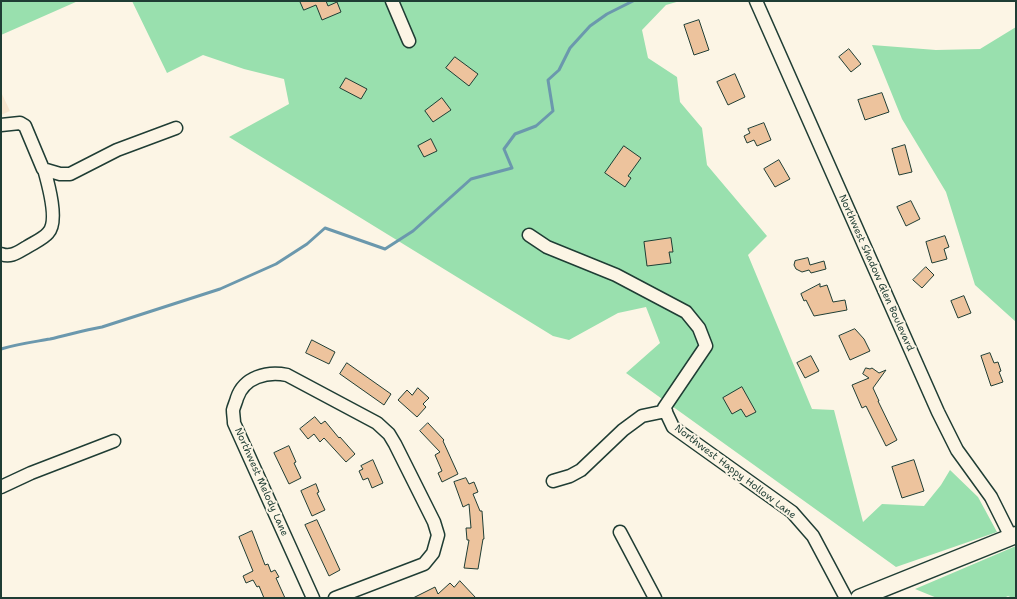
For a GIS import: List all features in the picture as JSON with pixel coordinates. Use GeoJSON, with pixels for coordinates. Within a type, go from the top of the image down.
{"type":"FeatureCollection","features":[{"type":"Feature","properties":{"kind":"main road"},"geometry":{"type":"LineString","coordinates":[[858,598],[1013,536]]}},
{"type":"Feature","properties":{"kind":"street"},"geometry":{"type":"LineString","coordinates":[[392,1],[409,41]]}},
{"type":"Feature","properties":{"kind":"street","name":"Northwest Shadow Glen Boulevard"},"geometry":{"type":"LineString","coordinates":[[756,1],[938,412],[957,450],[991,497],[1013,536]]}},
{"type":"Feature","properties":{"kind":"street"},"geometry":{"type":"LineString","coordinates":[[1,125],[20,122],[25,126],[44,169],[52,201],[51,229],[47,234],[17,253],[10,256],[1,254]]}},
{"type":"Feature","properties":{"kind":"street"},"geometry":{"type":"LineString","coordinates":[[44,169],[60,174],[70,174],[117,150],[176,128]]}},
{"type":"Feature","properties":{"kind":"street"},"geometry":{"type":"LineString","coordinates":[[529,235],[547,247],[616,275],[686,312],[699,328],[706,346],[664,408],[666,411],[642,416],[623,430],[582,470],[570,476],[553,481]]}},
{"type":"Feature","properties":{"kind":"street","name":"Northwest Melody Lane"},"geometry":{"type":"LineString","coordinates":[[313,598],[234,423],[233,408],[239,393],[245,384],[266,373],[287,375],[377,423],[389,434],[395,444],[434,522],[438,536],[433,553],[424,564],[335,598]]}},
{"type":"Feature","properties":{"kind":"street","name":"Northwest Happy Hollow Lane"},"geometry":{"type":"LineString","coordinates":[[666,411],[673,427],[792,512],[813,536],[846,598]]}},
{"type":"Feature","properties":{"kind":"street"},"geometry":{"type":"LineString","coordinates":[[1,487],[31,473],[114,441]]}},
{"type":"Feature","properties":{"kind":"street"},"geometry":{"type":"LineString","coordinates":[[620,532],[655,598]]}},
{"type":"Feature","properties":{"kind":"shaded area"},"geometry":{"type":"Polygon","coordinates":[[[1,92],[10,111],[1,115],[1,92]]]}},
{"type":"Feature","properties":{"kind":"green space"},"geometry":{"type":"Polygon","coordinates":[[[1,1],[78,1],[1,35],[1,1]]]}},
{"type":"Feature","properties":{"kind":"green space"},"geometry":{"type":"Polygon","coordinates":[[[132,1],[680,1],[666,5],[642,30],[648,58],[677,77],[680,102],[702,128],[707,165],[767,236],[748,255],[812,409],[834,410],[863,522],[882,504],[924,506],[941,485],[950,470],[978,497],[997,532],[896,567],[626,373],[660,343],[646,307],[618,313],[569,340],[553,336],[229,137],[289,104],[284,79],[244,69],[203,55],[167,73],[132,1]]]}},
{"type":"Feature","properties":{"kind":"green space"},"geometry":{"type":"Polygon","coordinates":[[[1016,27],[1016,322],[975,285],[946,192],[902,119],[872,45],[936,50],[980,49],[1016,27]]]}},
{"type":"Feature","properties":{"kind":"green space"},"geometry":{"type":"Polygon","coordinates":[[[1016,546],[1016,598],[1008,596],[1004,598],[937,598],[915,589],[1016,546]]]}},
{"type":"Feature","properties":{"kind":"building"},"geometry":{"type":"Polygon","coordinates":[[[300,1],[326,1],[328,6],[337,2],[341,12],[322,20],[316,5],[304,10],[300,1]]]}},
{"type":"Feature","properties":{"kind":"building"},"geometry":{"type":"Polygon","coordinates":[[[699,20],[709,50],[694,55],[684,25],[699,20]]]}},
{"type":"Feature","properties":{"kind":"building"},"geometry":{"type":"Polygon","coordinates":[[[849,49],[861,64],[851,72],[839,57],[849,49]]]}},
{"type":"Feature","properties":{"kind":"building"},"geometry":{"type":"Polygon","coordinates":[[[455,57],[478,74],[469,86],[446,68],[455,57]]]}},
{"type":"Feature","properties":{"kind":"building"},"geometry":{"type":"Polygon","coordinates":[[[735,74],[745,97],[728,105],[717,82],[735,74]]]}},
{"type":"Feature","properties":{"kind":"building"},"geometry":{"type":"Polygon","coordinates":[[[346,78],[367,89],[361,99],[340,88],[346,78]]]}},
{"type":"Feature","properties":{"kind":"building"},"geometry":{"type":"Polygon","coordinates":[[[882,93],[889,112],[865,120],[858,100],[882,93]]]}},
{"type":"Feature","properties":{"kind":"building"},"geometry":{"type":"Polygon","coordinates":[[[442,98],[451,110],[433,122],[425,111],[442,98]]]}},
{"type":"Feature","properties":{"kind":"building"},"geometry":{"type":"Polygon","coordinates":[[[764,123],[771,140],[757,146],[754,140],[747,143],[744,136],[750,133],[748,129],[764,123]]]}},
{"type":"Feature","properties":{"kind":"building"},"geometry":{"type":"Polygon","coordinates":[[[431,139],[437,151],[424,157],[418,146],[431,139]]]}},
{"type":"Feature","properties":{"kind":"building"},"geometry":{"type":"Polygon","coordinates":[[[905,145],[912,172],[899,175],[892,149],[905,145]]]}},
{"type":"Feature","properties":{"kind":"building"},"geometry":{"type":"Polygon","coordinates":[[[624,146],[641,158],[628,176],[631,178],[625,187],[605,173],[624,146]]]}},
{"type":"Feature","properties":{"kind":"building"},"geometry":{"type":"Polygon","coordinates":[[[779,160],[790,179],[775,187],[764,169],[779,160]]]}},
{"type":"Feature","properties":{"kind":"building"},"geometry":{"type":"Polygon","coordinates":[[[911,201],[920,219],[906,226],[897,207],[911,201]]]}},
{"type":"Feature","properties":{"kind":"building"},"geometry":{"type":"Polygon","coordinates":[[[945,236],[949,247],[944,249],[947,259],[932,263],[926,242],[945,236]]]}},
{"type":"Feature","properties":{"kind":"building"},"geometry":{"type":"Polygon","coordinates":[[[671,238],[673,252],[669,252],[671,263],[647,266],[644,242],[671,238]]]}},
{"type":"Feature","properties":{"kind":"building"},"geometry":{"type":"Polygon","coordinates":[[[808,258],[810,265],[824,261],[826,269],[811,273],[809,270],[802,272],[796,269],[794,265],[795,261],[808,258]]]}},
{"type":"Feature","properties":{"kind":"building"},"geometry":{"type":"Polygon","coordinates":[[[926,267],[934,275],[922,288],[913,280],[926,267]]]}},
{"type":"Feature","properties":{"kind":"building"},"geometry":{"type":"Polygon","coordinates":[[[820,284],[820,287],[827,285],[833,302],[845,300],[847,310],[814,316],[806,300],[804,301],[801,294],[820,284]]]}},
{"type":"Feature","properties":{"kind":"building"},"geometry":{"type":"Polygon","coordinates":[[[964,296],[971,313],[958,318],[951,301],[964,296]]]}},
{"type":"Feature","properties":{"kind":"building"},"geometry":{"type":"Polygon","coordinates":[[[855,329],[864,339],[870,351],[850,360],[839,336],[855,329]]]}},
{"type":"Feature","properties":{"kind":"building"},"geometry":{"type":"Polygon","coordinates":[[[312,340],[335,352],[329,364],[306,353],[312,340]]]}},
{"type":"Feature","properties":{"kind":"building"},"geometry":{"type":"Polygon","coordinates":[[[990,353],[994,363],[998,362],[1001,371],[999,372],[1003,382],[991,386],[981,356],[990,353]]]}},
{"type":"Feature","properties":{"kind":"building"},"geometry":{"type":"Polygon","coordinates":[[[811,356],[819,371],[805,378],[797,363],[811,356]]]}},
{"type":"Feature","properties":{"kind":"building"},"geometry":{"type":"Polygon","coordinates":[[[347,363],[391,394],[384,405],[340,374],[347,363]]]}},
{"type":"Feature","properties":{"kind":"building"},"geometry":{"type":"Polygon","coordinates":[[[866,368],[872,368],[879,373],[886,370],[873,388],[897,440],[886,446],[866,406],[862,408],[852,385],[869,378],[863,374],[866,368]]]}},
{"type":"Feature","properties":{"kind":"building"},"geometry":{"type":"Polygon","coordinates":[[[742,387],[756,412],[746,417],[741,409],[732,414],[723,398],[742,387]]]}},
{"type":"Feature","properties":{"kind":"building"},"geometry":{"type":"Polygon","coordinates":[[[418,388],[429,398],[423,404],[426,407],[417,417],[398,400],[407,390],[412,395],[418,388]]]}},
{"type":"Feature","properties":{"kind":"building"},"geometry":{"type":"Polygon","coordinates":[[[315,417],[321,424],[325,421],[355,454],[346,462],[324,438],[320,442],[314,434],[308,439],[300,429],[315,417]]]}},
{"type":"Feature","properties":{"kind":"building"},"geometry":{"type":"Polygon","coordinates":[[[428,423],[444,440],[443,441],[458,474],[442,482],[438,473],[442,471],[435,455],[440,452],[420,431],[428,423]]]}},
{"type":"Feature","properties":{"kind":"building"},"geometry":{"type":"Polygon","coordinates":[[[289,446],[296,462],[294,463],[301,478],[289,484],[274,453],[289,446]]]}},
{"type":"Feature","properties":{"kind":"building"},"geometry":{"type":"Polygon","coordinates":[[[373,460],[383,483],[372,488],[368,478],[363,480],[359,471],[363,469],[361,466],[373,460]]]}},
{"type":"Feature","properties":{"kind":"building"},"geometry":{"type":"Polygon","coordinates":[[[914,460],[924,491],[902,498],[892,467],[914,460]]]}},
{"type":"Feature","properties":{"kind":"building"},"geometry":{"type":"Polygon","coordinates":[[[466,478],[469,484],[474,482],[478,492],[473,494],[480,511],[482,511],[484,539],[478,569],[464,568],[469,540],[467,540],[466,528],[471,528],[469,504],[463,507],[454,482],[466,478]]]}},
{"type":"Feature","properties":{"kind":"building"},"geometry":{"type":"Polygon","coordinates":[[[316,484],[319,492],[317,493],[325,510],[312,516],[301,491],[316,484]]]}},
{"type":"Feature","properties":{"kind":"building"},"geometry":{"type":"Polygon","coordinates":[[[317,520],[340,570],[329,576],[305,525],[317,520]]]}},
{"type":"Feature","properties":{"kind":"building"},"geometry":{"type":"Polygon","coordinates":[[[252,531],[265,565],[268,564],[271,572],[275,570],[279,577],[276,578],[285,598],[264,598],[259,586],[257,587],[253,580],[246,583],[243,576],[253,571],[239,537],[252,531]]]}},
{"type":"Feature","properties":{"kind":"building"},"geometry":{"type":"Polygon","coordinates":[[[460,581],[476,598],[413,598],[435,587],[438,594],[450,583],[454,587],[460,581]]]}},
{"type":"Feature","properties":{"kind":"waterway"},"geometry":{"type":"LineString","coordinates":[[1,349],[102,327],[220,289],[276,264],[307,244],[325,228],[385,249],[413,231],[471,179],[512,168],[504,149],[515,134],[536,126],[553,111],[548,80],[559,70],[570,48],[590,26],[607,14],[633,1]]}}]}
